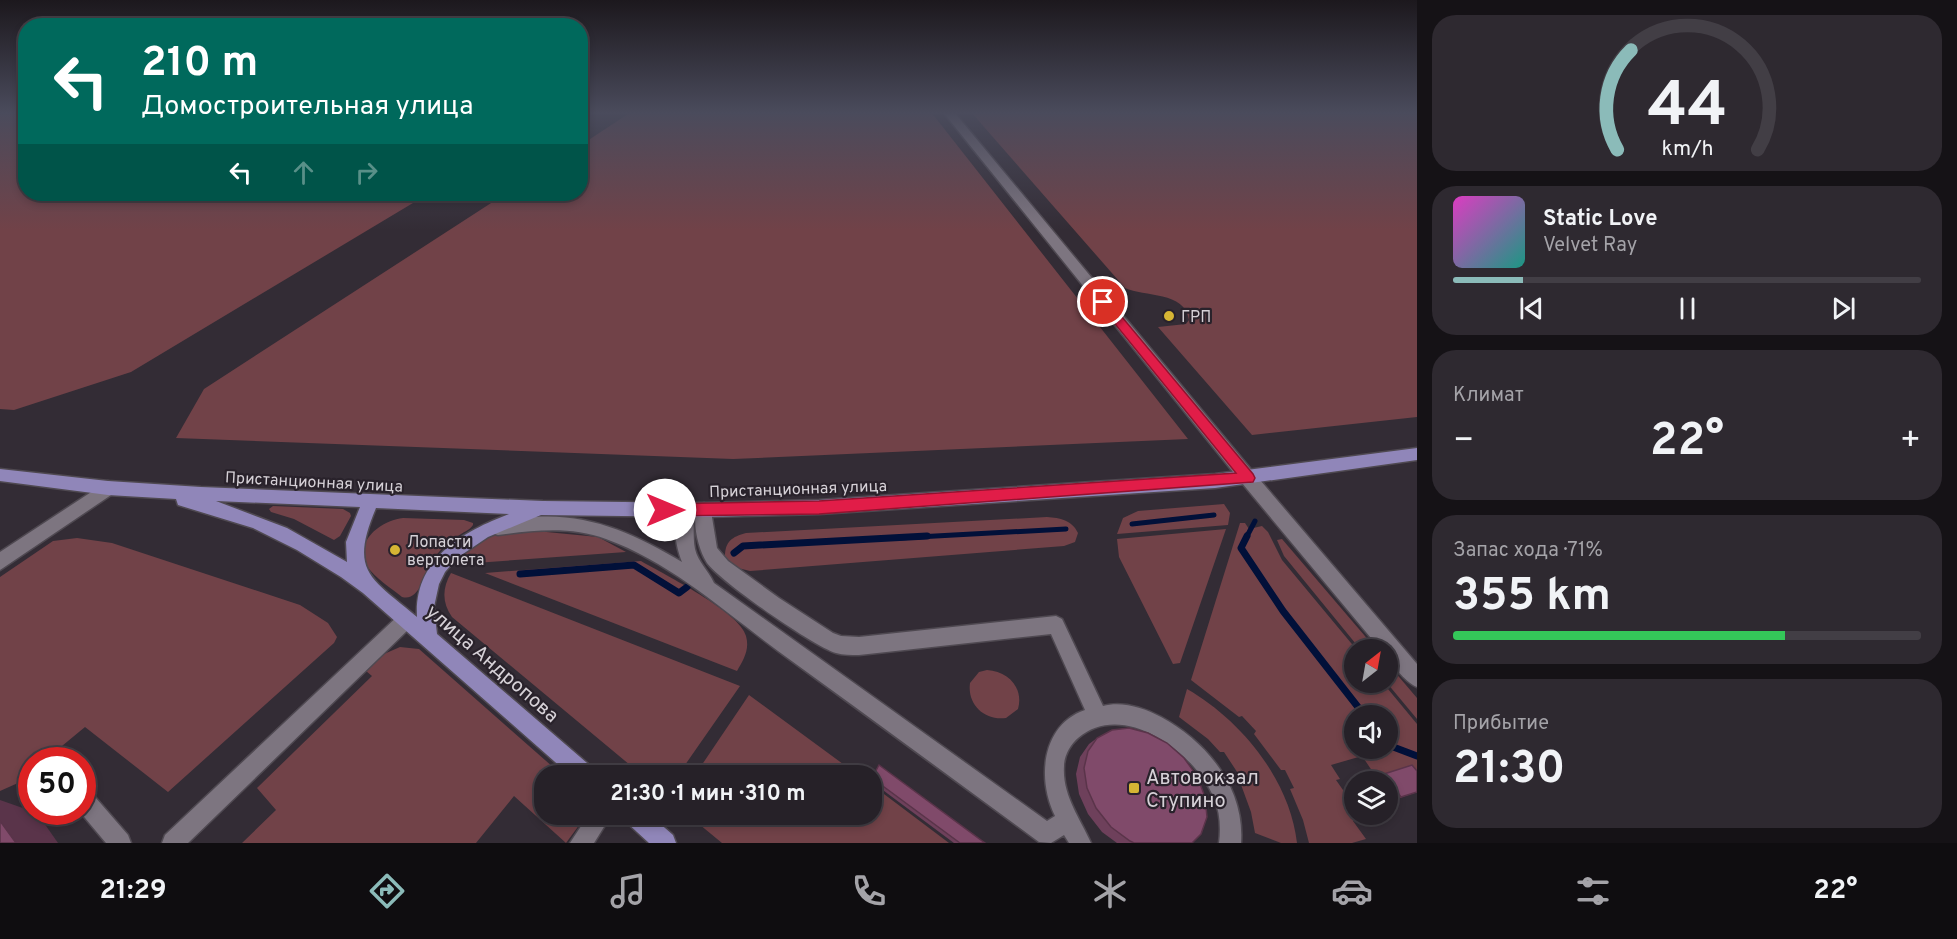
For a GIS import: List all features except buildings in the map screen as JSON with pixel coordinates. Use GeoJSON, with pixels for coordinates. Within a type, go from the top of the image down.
{"type":"FeatureCollection","features":[{"type":"Feature","properties":{"kind":"main road","name":"Пристанционная улица"},"geometry":{"type":"LineString","coordinates":[[143,490],[543,508],[704,510],[819,507],[1248,478],[1417,454]]}},
{"type":"Feature","properties":{"kind":"main road"},"geometry":{"type":"LineString","coordinates":[[0,475],[143,490]]}},
{"type":"Feature","properties":{"kind":"main road","name":"улица Андропова"},"geometry":{"type":"LineString","coordinates":[[143,490],[197,503],[272,527],[317,551],[369,587],[574,765]]}},
{"type":"Feature","properties":{"kind":"main road","name":"улица Андропова"},"geometry":{"type":"LineString","coordinates":[[369,587],[354,561],[354,547],[370,502]]}},
{"type":"Feature","properties":{"kind":"main road"},"geometry":{"type":"LineString","coordinates":[[428,639],[425,602],[429,585],[448,555],[461,544],[486,530],[543,508]]}},
{"type":"Feature","properties":{"kind":"main road"},"geometry":{"type":"LineString","coordinates":[[645,825],[665,843]]}},
{"type":"Feature","properties":{"kind":"street"},"geometry":{"type":"LineString","coordinates":[[980,151],[1248,478],[1417,678]]}},
{"type":"Feature","properties":{"kind":"street"},"geometry":{"type":"LineString","coordinates":[[0,562],[108,488]]}},
{"type":"Feature","properties":{"kind":"street"},"geometry":{"type":"LineString","coordinates":[[684,510],[685,546],[690,562],[698,576],[717,596]]}},
{"type":"Feature","properties":{"kind":"street"},"geometry":{"type":"LineString","coordinates":[[704,510],[707,544],[715,560],[735,577],[836,644],[859,646],[1056,625],[1097,714]]}},
{"type":"Feature","properties":{"kind":"street"},"geometry":{"type":"LineString","coordinates":[[486,530],[546,523],[585,526],[630,541],[717,596],[1047,834],[1065,822]]}},
{"type":"Feature","properties":{"kind":"street"},"geometry":{"type":"LineString","coordinates":[[173,843],[406,620]]}},
{"type":"Feature","properties":{"kind":"street"},"geometry":{"type":"LineString","coordinates":[[1080,843],[1065,822],[1055,792],[1053,764],[1061,741],[1076,723],[1097,714],[1122,713],[1149,720],[1176,735],[1198,755],[1216,779],[1228,806],[1232,833],[1230,843]]}},
{"type":"Feature","properties":{"kind":"street"},"geometry":{"type":"LineString","coordinates":[[96,814],[120,843]]}},
{"type":"Feature","properties":{"kind":"street"},"geometry":{"type":"LineString","coordinates":[[581,843],[594,825]]}},
{"type":"Feature","properties":{"kind":"shaded area"},"geometry":{"type":"Polygon","coordinates":[[[0,151],[18,151],[18,201],[416,201],[131,372],[14,410],[0,409],[0,151]]]}},
{"type":"Feature","properties":{"kind":"shaded area"},"geometry":{"type":"Polygon","coordinates":[[[588,151],[962,151],[1188,439],[733,459],[176,438],[204,389],[494,201],[588,201],[588,151]]]}},
{"type":"Feature","properties":{"kind":"shaded area"},"geometry":{"type":"Polygon","coordinates":[[[1005,151],[1417,151],[1417,417],[1252,435],[1158,327],[1186,324],[1189,320],[1180,304],[1163,296],[1125,288],[1005,151]]]}},
{"type":"Feature","properties":{"kind":"shaded area"},"geometry":{"type":"Polygon","coordinates":[[[1224,504],[1230,513],[1228,525],[1117,534],[1123,518],[1138,511],[1224,504]]]}},
{"type":"Feature","properties":{"kind":"shaded area"},"geometry":{"type":"Polygon","coordinates":[[[273,506],[343,509],[351,516],[340,536],[334,540],[294,519],[271,512],[269,509],[273,506]]]}},
{"type":"Feature","properties":{"kind":"shaded area"},"geometry":{"type":"Polygon","coordinates":[[[1047,517],[1069,522],[1078,533],[1075,542],[1064,546],[750,571],[734,567],[725,557],[726,547],[730,540],[746,533],[1047,517]]]}},
{"type":"Feature","properties":{"kind":"shaded area"},"geometry":{"type":"Polygon","coordinates":[[[403,518],[464,520],[473,523],[470,529],[439,552],[430,564],[417,592],[408,597],[402,597],[379,579],[367,566],[364,557],[364,548],[372,533],[387,523],[403,518]]]}},
{"type":"Feature","properties":{"kind":"shaded area"},"geometry":{"type":"Polygon","coordinates":[[[1240,523],[1245,523],[1249,529],[1262,526],[1268,532],[1282,560],[1348,639],[1344,639],[1344,693],[1391,693],[1417,724],[1417,790],[1398,784],[1398,771],[1372,771],[1364,759],[1398,759],[1398,705],[1344,705],[1344,759],[1352,759],[1331,765],[1340,779],[1336,780],[1344,791],[1344,825],[1356,825],[1366,839],[1352,843],[1309,843],[1303,820],[1290,789],[1294,788],[1285,770],[1281,770],[1254,734],[1256,731],[1242,716],[1239,717],[1191,680],[1240,523]]]}},
{"type":"Feature","properties":{"kind":"shaded area"},"geometry":{"type":"Polygon","coordinates":[[[1226,529],[1180,663],[1173,664],[1119,557],[1117,539],[1226,529]]]}},
{"type":"Feature","properties":{"kind":"shaded area"},"geometry":{"type":"Polygon","coordinates":[[[526,530],[598,537],[626,552],[461,564],[453,561],[468,547],[486,538],[526,530]]]}},
{"type":"Feature","properties":{"kind":"shaded area"},"geometry":{"type":"Polygon","coordinates":[[[77,538],[112,543],[300,605],[328,623],[337,637],[334,643],[168,792],[85,727],[61,747],[18,747],[18,783],[0,791],[0,577],[53,541],[77,538]]]}},
{"type":"Feature","properties":{"kind":"shaded area"},"geometry":{"type":"Polygon","coordinates":[[[1282,539],[1367,639],[1352,639],[1284,556],[1277,540],[1282,539]]]}},
{"type":"Feature","properties":{"kind":"shaded area"},"geometry":{"type":"Polygon","coordinates":[[[641,561],[716,605],[741,626],[746,636],[747,646],[737,671],[485,573],[641,561]]]}},
{"type":"Feature","properties":{"kind":"shaded area"},"geometry":{"type":"Polygon","coordinates":[[[451,573],[740,686],[685,765],[630,765],[452,617],[446,606],[444,595],[451,573]]]}},
{"type":"Feature","properties":{"kind":"shaded area"},"geometry":{"type":"Polygon","coordinates":[[[400,647],[419,649],[551,765],[534,765],[534,814],[514,796],[476,843],[242,843],[276,810],[257,788],[372,676],[366,671],[384,654],[400,647]]]}},
{"type":"Feature","properties":{"kind":"shaded area"},"geometry":{"type":"Polygon","coordinates":[[[987,670],[1008,677],[1019,694],[1018,709],[1006,718],[991,717],[985,714],[979,710],[971,698],[970,683],[979,672],[987,670]]]}},
{"type":"Feature","properties":{"kind":"shaded area"},"geometry":{"type":"Polygon","coordinates":[[[1398,676],[1417,698],[1417,719],[1395,693],[1398,693],[1398,676]]]}},
{"type":"Feature","properties":{"kind":"shaded area"},"geometry":{"type":"Polygon","coordinates":[[[1187,689],[1226,717],[1260,754],[1284,797],[1297,843],[1281,843],[1255,833],[1251,812],[1240,782],[1243,781],[1224,752],[1220,752],[1208,739],[1179,717],[1187,689]]]}},
{"type":"Feature","properties":{"kind":"shaded area"},"geometry":{"type":"Polygon","coordinates":[[[749,695],[844,765],[702,765],[749,695]]]}},
{"type":"Feature","properties":{"kind":"shaded area"},"geometry":{"type":"Polygon","coordinates":[[[882,793],[949,843],[722,843],[700,825],[882,825],[882,793]]]}},
{"type":"Feature","properties":{"kind":"shaded area"},"geometry":{"type":"Polygon","coordinates":[[[546,825],[579,825],[566,843],[546,825]]]}},
{"type":"Feature","properties":{"kind":"waterway"},"geometry":{"type":"LineString","coordinates":[[1132,524],[1214,515]]}},
{"type":"Feature","properties":{"kind":"waterway"},"geometry":{"type":"LineString","coordinates":[[1246,538],[1255,521]]}},
{"type":"Feature","properties":{"kind":"waterway"},"geometry":{"type":"LineString","coordinates":[[899,538],[1066,529]]}},
{"type":"Feature","properties":{"kind":"waterway"},"geometry":{"type":"LineString","coordinates":[[734,553],[743,546],[927,536]]}},
{"type":"Feature","properties":{"kind":"waterway"},"geometry":{"type":"LineString","coordinates":[[1246,538],[1241,548],[1283,611],[1356,705]]}},
{"type":"Feature","properties":{"kind":"waterway"},"geometry":{"type":"LineString","coordinates":[[520,574],[634,565],[679,593],[687,587]]}},
{"type":"Feature","properties":{"kind":"waterway"},"geometry":{"type":"LineString","coordinates":[[1398,749],[1417,756]]}},
{"type":"Feature","properties":{"kind":"place","name":"ГРП"},"geometry":{"type":"Point","coordinates":[1169,316]}},
{"type":"Feature","properties":{"kind":"place","name":"Лопасти вертолета"},"geometry":{"type":"Point","coordinates":[395,550]}},
{"type":"Feature","properties":{"kind":"place","name":"Автовокзал Ступино"},"geometry":{"type":"Point","coordinates":[1134,788]}},
{"type":"Feature","properties":{"kind":"route"},"geometry":{"type":"LineString","coordinates":[[665,510],[819,507],[1248,478],[1103,302]]}}]}
